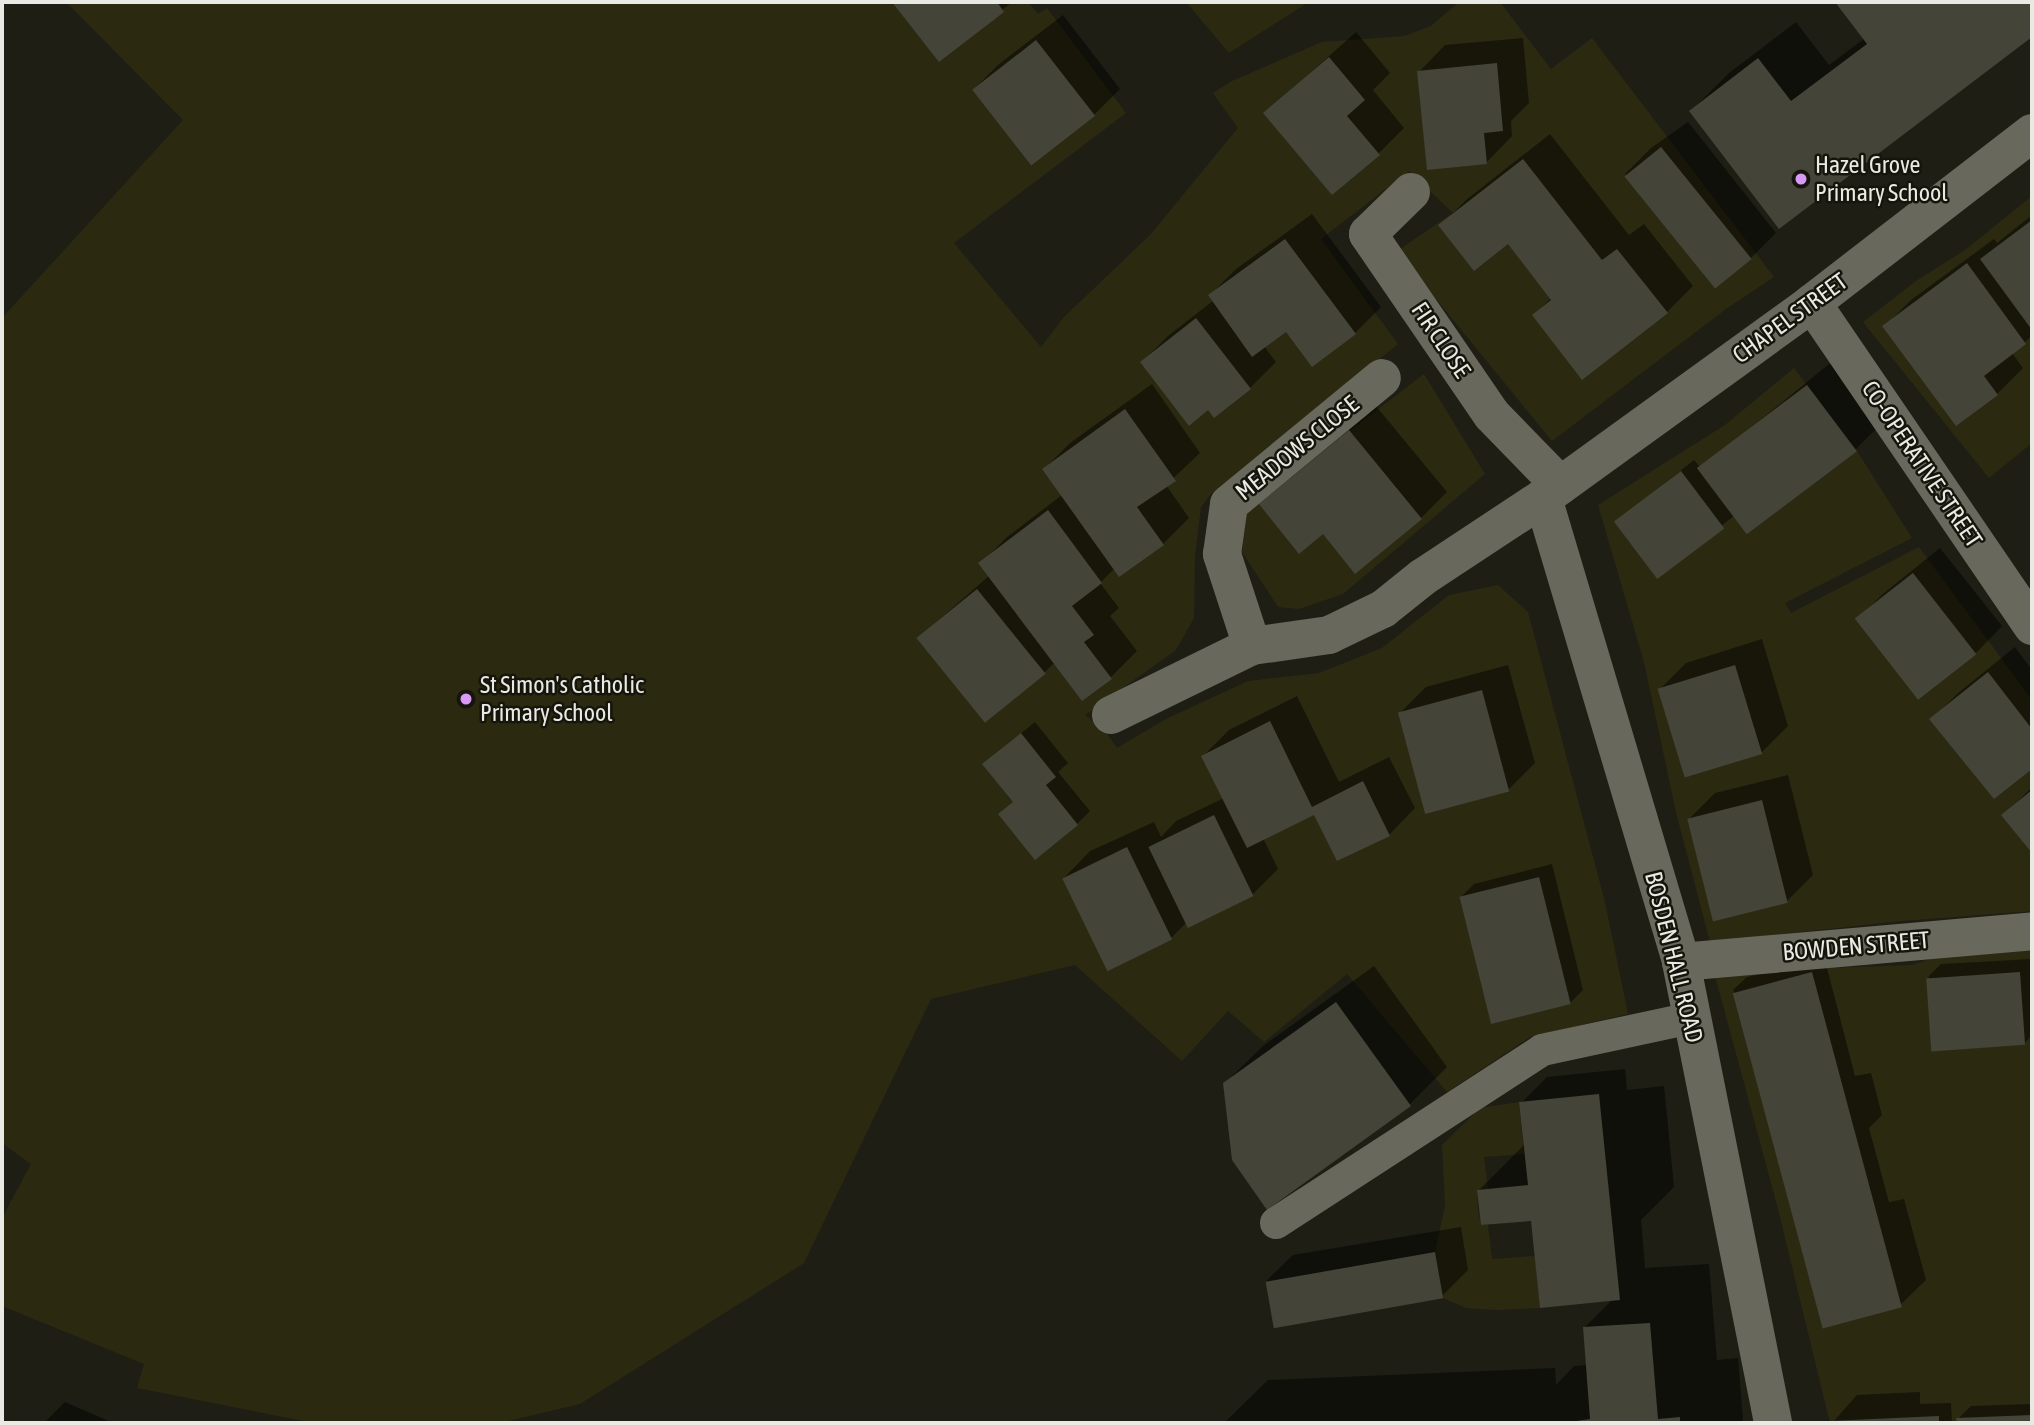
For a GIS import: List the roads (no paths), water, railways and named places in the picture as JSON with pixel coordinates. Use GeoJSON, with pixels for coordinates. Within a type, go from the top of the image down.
{"type":"FeatureCollection","features":[{"type":"Feature","properties":{"kind":"street","name":"CHAPEL STREET"},"geometry":{"type":"LineString","coordinates":[[1552,492],[1812,303],[2032,133]]}},
{"type":"Feature","properties":{"kind":"street","name":"FIR CLOSE"},"geometry":{"type":"LineString","coordinates":[[1411,192],[1368,234],[1492,415],[1552,492]]}},
{"type":"Feature","properties":{"kind":"street","name":"CO-OPERATIVE STREET"},"geometry":{"type":"LineString","coordinates":[[1812,303],[2032,625]]}},
{"type":"Feature","properties":{"kind":"street","name":"MEADOWS CLOSE"},"geometry":{"type":"LineString","coordinates":[[1252,646],[1222,554],[1229,503],[1382,378]]}},
{"type":"Feature","properties":{"kind":"street"},"geometry":{"type":"LineString","coordinates":[[1111,715],[1252,646],[1329,635],[1383,609],[1423,577],[1552,492]]}},
{"type":"Feature","properties":{"kind":"street","name":"BOSDEN HALL ROAD"},"geometry":{"type":"LineString","coordinates":[[1552,492],[1681,961],[1773,1423]]}},
{"type":"Feature","properties":{"kind":"street","name":"BOWDEN STREET"},"geometry":{"type":"LineString","coordinates":[[1681,961],[2032,931]]}},
{"type":"Feature","properties":{"kind":"lane"},"geometry":{"type":"LineString","coordinates":[[1276,1223],[1542,1050],[1691,1018]]}},
{"type":"Feature","properties":{"kind":"place","name":"Hazel Grove Primary School"},"geometry":{"type":"Point","coordinates":[1801,179]}},
{"type":"Feature","properties":{"kind":"place","name":"St Simon's Catholic Primary School"},"geometry":{"type":"Point","coordinates":[466,699]}}]}
